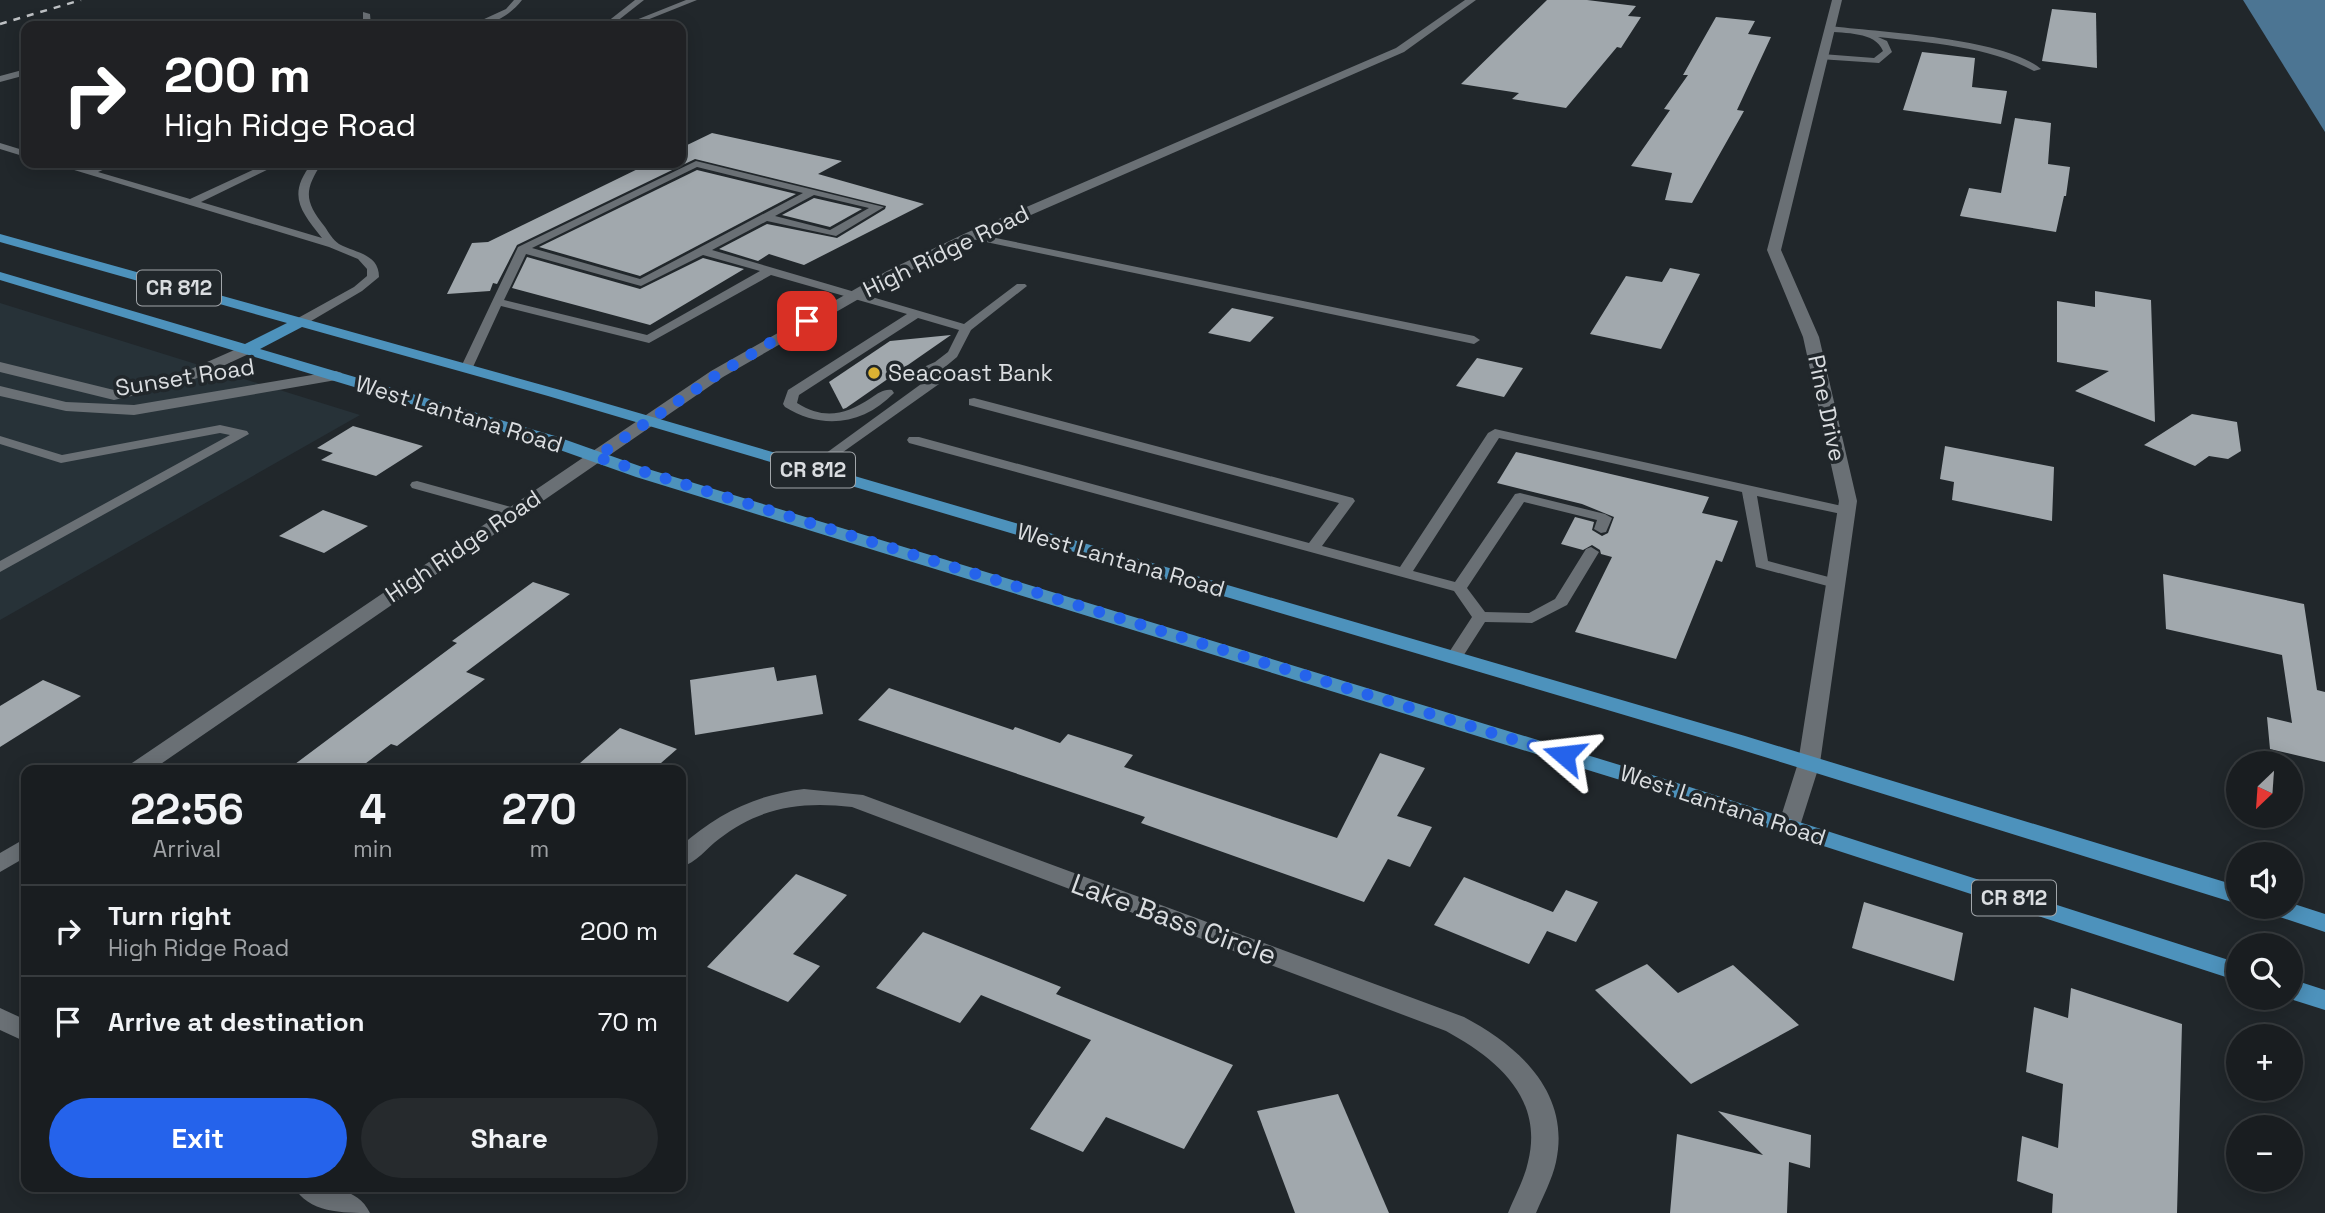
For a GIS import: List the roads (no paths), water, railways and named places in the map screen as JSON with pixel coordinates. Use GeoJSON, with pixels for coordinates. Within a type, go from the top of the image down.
{"type":"FeatureCollection","features":[{"type":"Feature","properties":{"kind":"main road","name":"West Lantana Road"},"geometry":{"type":"LineString","coordinates":[[0,238],[467,367],[1454,657],[2226,891]]}},
{"type":"Feature","properties":{"kind":"main road","name":"West Lantana Road"},"geometry":{"type":"LineString","coordinates":[[0,276],[336,376],[1789,826],[2226,968]]}},
{"type":"Feature","properties":{"kind":"main road"},"geometry":{"type":"LineString","coordinates":[[248,349],[302,321]]}},
{"type":"Feature","properties":{"kind":"main road"},"geometry":{"type":"LineString","coordinates":[[2303,916],[2325,923]]}},
{"type":"Feature","properties":{"kind":"main road"},"geometry":{"type":"LineString","coordinates":[[2303,993],[2325,1000]]}},
{"type":"Feature","properties":{"kind":"street","name":"High Ridge Road"},"geometry":{"type":"LineString","coordinates":[[144,765],[718,374],[852,296],[971,236],[1400,50],[1471,0]]}},
{"type":"Feature","properties":{"kind":"street","name":"Pine Drive"},"geometry":{"type":"LineString","coordinates":[[1789,826],[1809,763],[1848,501],[1811,337],[1774,250],[1836,0]]}},
{"type":"Feature","properties":{"kind":"street","name":"Sunset Road"},"geometry":{"type":"LineString","coordinates":[[0,367],[114,395],[154,389],[178,381],[248,349]]}},
{"type":"Feature","properties":{"kind":"street","name":"Sunset Road"},"geometry":{"type":"LineString","coordinates":[[0,391],[56,407],[106,412],[134,410],[336,376]]}},
{"type":"Feature","properties":{"kind":"street","name":"Lake Bass Circle"},"geometry":{"type":"LineString","coordinates":[[686,855],[728,818],[758,804],[791,796],[824,794],[855,800],[1455,1024],[1486,1039],[1515,1063],[1536,1093],[1545,1126],[1543,1160],[1522,1213]]}},
{"type":"Feature","properties":{"kind":"street"},"geometry":{"type":"LineString","coordinates":[[0,864],[21,849]]}},
{"type":"Feature","properties":{"kind":"street"},"geometry":{"type":"LineString","coordinates":[[0,1018],[21,1029]]}},
{"type":"Feature","properties":{"kind":"street"},"geometry":{"type":"LineString","coordinates":[[328,1192],[356,1213]]}},
{"type":"Feature","properties":{"kind":"lane"},"geometry":{"type":"LineString","coordinates":[[485,21],[509,11],[518,0]]}},
{"type":"Feature","properties":{"kind":"lane"},"geometry":{"type":"LineString","coordinates":[[613,21],[640,0]]}},
{"type":"Feature","properties":{"kind":"lane"},"geometry":{"type":"LineString","coordinates":[[638,21],[692,0]]}},
{"type":"Feature","properties":{"kind":"lane"},"geometry":{"type":"LineString","coordinates":[[366,14],[367,21]]}},
{"type":"Feature","properties":{"kind":"lane"},"geometry":{"type":"LineString","coordinates":[[1829,29],[1963,46],[2025,60],[2037,69]]}},
{"type":"Feature","properties":{"kind":"lane"},"geometry":{"type":"LineString","coordinates":[[1822,57],[1876,61],[1888,52],[1884,43],[1866,34]]}},
{"type":"Feature","properties":{"kind":"lane"},"geometry":{"type":"LineString","coordinates":[[0,79],[21,73]]}},
{"type":"Feature","properties":{"kind":"lane"},"geometry":{"type":"LineString","coordinates":[[0,146],[21,152]]}},
{"type":"Feature","properties":{"kind":"lane"},"geometry":{"type":"LineString","coordinates":[[467,367],[522,249],[696,164],[879,207],[832,234],[765,217]]}},
{"type":"Feature","properties":{"kind":"lane"},"geometry":{"type":"LineString","coordinates":[[72,168],[333,245],[362,257],[373,268],[373,277],[358,289],[302,321]]}},
{"type":"Feature","properties":{"kind":"lane"},"geometry":{"type":"LineString","coordinates":[[89,173],[102,168]]}},
{"type":"Feature","properties":{"kind":"lane"},"geometry":{"type":"LineString","coordinates":[[191,203],[265,168]]}},
{"type":"Feature","properties":{"kind":"lane"},"geometry":{"type":"LineString","coordinates":[[313,168],[302,181],[302,202],[333,245]]}},
{"type":"Feature","properties":{"kind":"lane"},"geometry":{"type":"LineString","coordinates":[[522,249],[641,283],[814,192]]}},
{"type":"Feature","properties":{"kind":"lane"},"geometry":{"type":"LineString","coordinates":[[971,236],[1474,340]]}},
{"type":"Feature","properties":{"kind":"lane"},"geometry":{"type":"LineString","coordinates":[[702,251],[966,328]]}},
{"type":"Feature","properties":{"kind":"lane"},"geometry":{"type":"LineString","coordinates":[[499,302],[649,339],[769,271]]}},
{"type":"Feature","properties":{"kind":"lane"},"geometry":{"type":"LineString","coordinates":[[912,374],[939,365],[953,354],[966,328],[1021,286]]}},
{"type":"Feature","properties":{"kind":"lane"},"geometry":{"type":"LineString","coordinates":[[887,393],[855,415],[841,418],[812,416],[790,404],[793,393],[914,315]]}},
{"type":"Feature","properties":{"kind":"lane"},"geometry":{"type":"LineString","coordinates":[[812,470],[934,381],[939,365]]}},
{"type":"Feature","properties":{"kind":"lane"},"geometry":{"type":"LineString","coordinates":[[974,402],[1349,501],[1313,548]]}},
{"type":"Feature","properties":{"kind":"lane"},"geometry":{"type":"LineString","coordinates":[[0,440],[61,459],[220,429],[242,434],[0,567]]}},
{"type":"Feature","properties":{"kind":"lane"},"geometry":{"type":"LineString","coordinates":[[1404,573],[1494,433],[1846,511]]}},
{"type":"Feature","properties":{"kind":"lane"},"geometry":{"type":"LineString","coordinates":[[915,440],[1459,588],[1480,617]]}},
{"type":"Feature","properties":{"kind":"lane"},"geometry":{"type":"LineString","coordinates":[[418,485],[513,512]]}},
{"type":"Feature","properties":{"kind":"lane"},"geometry":{"type":"LineString","coordinates":[[1749,490],[1761,564],[1835,583]]}},
{"type":"Feature","properties":{"kind":"lane"},"geometry":{"type":"LineString","coordinates":[[1459,588],[1520,497],[1605,519],[1601,529]]}},
{"type":"Feature","properties":{"kind":"lane"},"geometry":{"type":"LineString","coordinates":[[1480,617],[1532,618],[1561,602],[1591,552]]}},
{"type":"Feature","properties":{"kind":"lane"},"geometry":{"type":"LineString","coordinates":[[1454,657],[1480,617]]}},
{"type":"Feature","properties":{"kind":"water"},"geometry":{"type":"Polygon","coordinates":[[[2243,0],[2325,0],[2325,132],[2243,0]]]}},
{"type":"Feature","properties":{"kind":"railway"},"geometry":{"type":"LineString","coordinates":[[0,24],[81,0]]}},
{"type":"Feature","properties":{"kind":"place","name":"Seacoast Bank"},"geometry":{"type":"Point","coordinates":[874,373]}}]}
